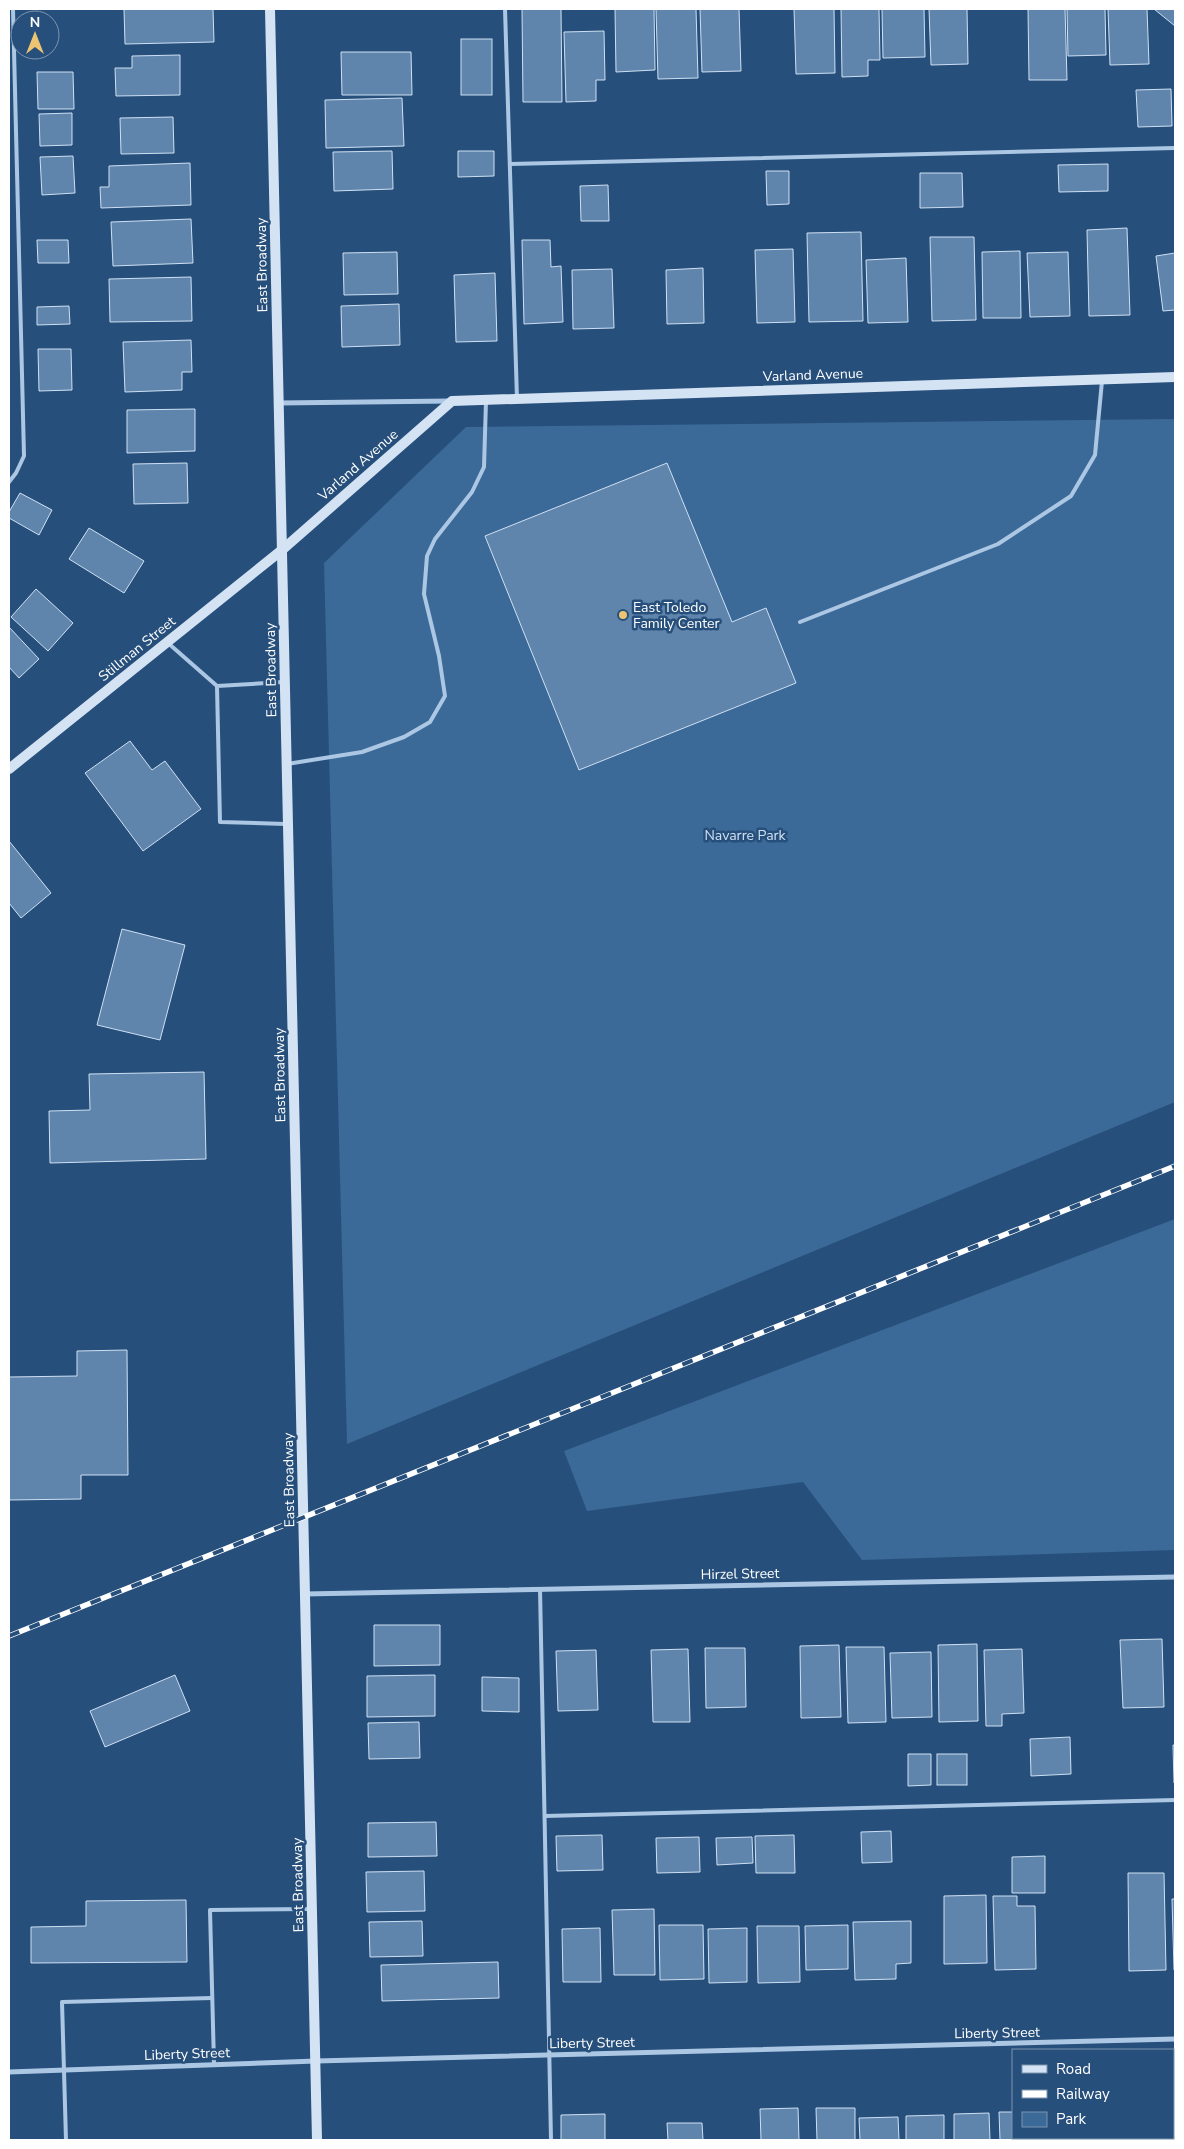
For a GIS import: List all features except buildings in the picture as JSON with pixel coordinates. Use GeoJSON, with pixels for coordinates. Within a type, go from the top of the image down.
{"type":"FeatureCollection","features":[{"type":"Feature","properties":{"kind":"street","name":"East Broadway"},"geometry":{"type":"LineString","coordinates":[[270,9],[317,2140]]}},
{"type":"Feature","properties":{"kind":"street","name":"Varland Avenue"},"geometry":{"type":"LineString","coordinates":[[278,403],[452,401],[1175,377]]}},
{"type":"Feature","properties":{"kind":"street","name":"Varland Avenue"},"geometry":{"type":"LineString","coordinates":[[282,550],[452,401]]}},
{"type":"Feature","properties":{"kind":"street","name":"Stillman Street"},"geometry":{"type":"LineString","coordinates":[[9,769],[282,550]]}},
{"type":"Feature","properties":{"kind":"street","name":"Hirzel Street"},"geometry":{"type":"LineString","coordinates":[[305,1594],[1175,1577]]}},
{"type":"Feature","properties":{"kind":"street","name":"Liberty Street"},"geometry":{"type":"LineString","coordinates":[[9,2072],[316,2061],[1175,2040]]}},
{"type":"Feature","properties":{"kind":"lane"},"geometry":{"type":"LineString","coordinates":[[9,482],[16,473],[24,456],[13,9]]}},
{"type":"Feature","properties":{"kind":"lane"},"geometry":{"type":"LineString","coordinates":[[505,9],[517,399]]}},
{"type":"Feature","properties":{"kind":"lane"},"geometry":{"type":"LineString","coordinates":[[510,164],[1175,148]]}},
{"type":"Feature","properties":{"kind":"lane"},"geometry":{"type":"LineString","coordinates":[[800,622],[998,544],[1071,496],[1095,455],[1102,379]]}},
{"type":"Feature","properties":{"kind":"lane"},"geometry":{"type":"LineString","coordinates":[[287,764],[362,752],[404,737],[430,722],[444,696],[439,656],[424,594],[427,556],[435,539],[472,492],[484,467],[486,400]]}},
{"type":"Feature","properties":{"kind":"lane"},"geometry":{"type":"LineString","coordinates":[[167,643],[217,686],[285,682]]}},
{"type":"Feature","properties":{"kind":"lane"},"geometry":{"type":"LineString","coordinates":[[217,686],[220,822],[288,825]]}},
{"type":"Feature","properties":{"kind":"lane"},"geometry":{"type":"LineString","coordinates":[[540,1589],[551,2140]]}},
{"type":"Feature","properties":{"kind":"lane"},"geometry":{"type":"LineString","coordinates":[[545,1816],[1175,1800]]}},
{"type":"Feature","properties":{"kind":"lane"},"geometry":{"type":"LineString","coordinates":[[214,2064],[210,1910],[312,1908]]}},
{"type":"Feature","properties":{"kind":"lane"},"geometry":{"type":"LineString","coordinates":[[66,2140],[62,2002],[212,1998]]}},
{"type":"Feature","properties":{"kind":"green space","name":"Navarre Park"},"geometry":{"type":"Polygon","coordinates":[[[1175,419],[1175,1102],[347,1444],[324,563],[466,427],[1175,419]]]}},
{"type":"Feature","properties":{"kind":"green space"},"geometry":{"type":"Polygon","coordinates":[[[1175,1219],[1175,1550],[862,1560],[803,1482],[587,1511],[564,1451],[1175,1219]]]}},
{"type":"Feature","properties":{"kind":"railway"},"geometry":{"type":"LineString","coordinates":[[9,1636],[1175,1166]]}},
{"type":"Feature","properties":{"kind":"place","name":"East Toledo Family Center"},"geometry":{"type":"Point","coordinates":[623,615]}}]}
